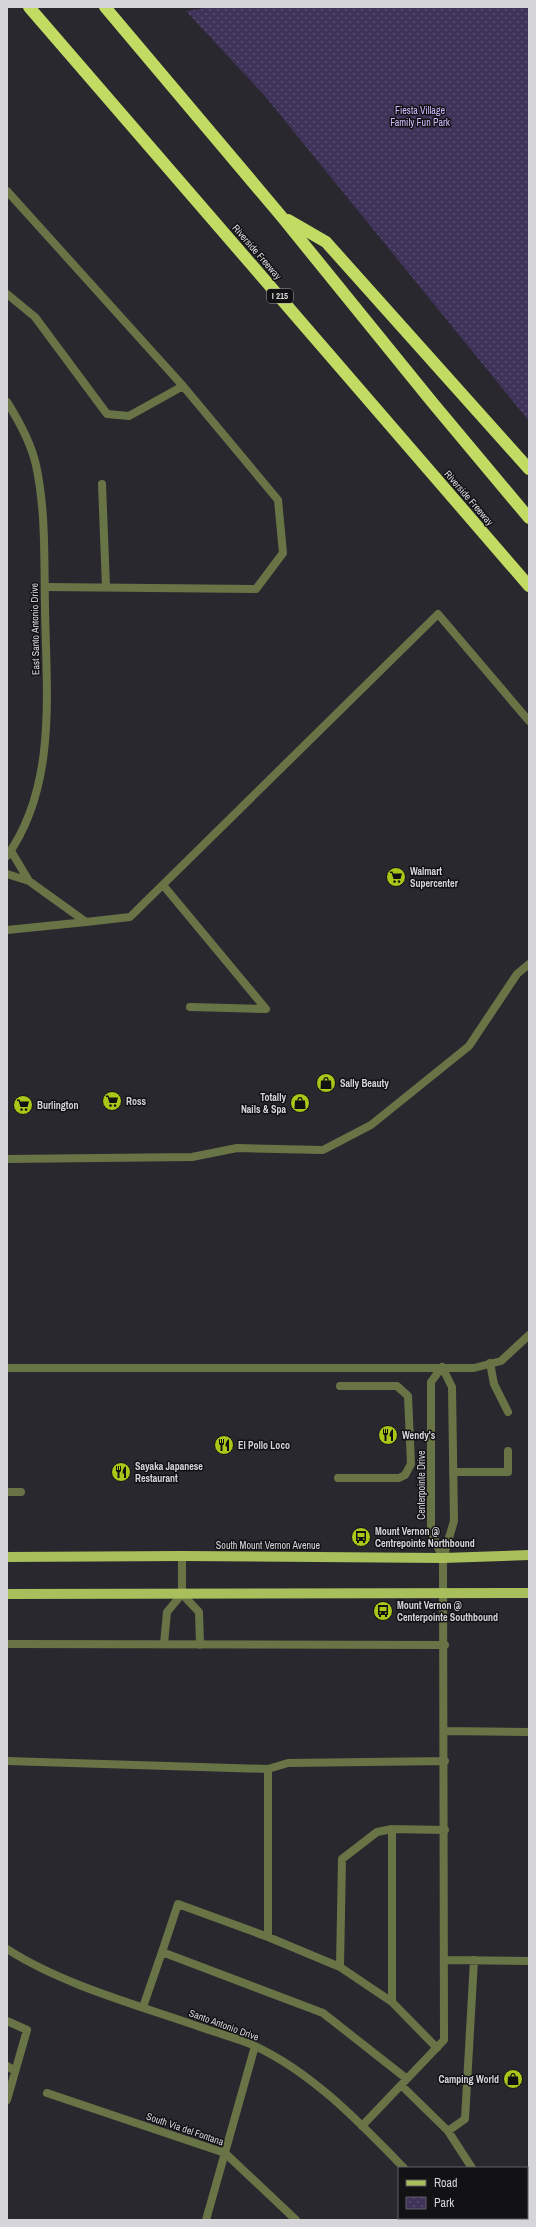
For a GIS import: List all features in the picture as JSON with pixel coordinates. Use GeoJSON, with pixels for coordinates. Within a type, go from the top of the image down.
{"type":"FeatureCollection","features":[{"type":"Feature","properties":{"kind":"highway","name":"Riverside Freeway"},"geometry":{"type":"LineString","coordinates":[[29,7],[529,586]]}},
{"type":"Feature","properties":{"kind":"highway"},"geometry":{"type":"LineString","coordinates":[[105,7],[282,217],[432,402],[529,518]]}},
{"type":"Feature","properties":{"kind":"highway"},"geometry":{"type":"LineString","coordinates":[[282,217],[326,242],[529,469]]}},
{"type":"Feature","properties":{"kind":"main road","name":"South Mount Vernon Avenue"},"geometry":{"type":"LineString","coordinates":[[7,1557],[182,1556],[443,1558],[529,1555]]}},
{"type":"Feature","properties":{"kind":"main road"},"geometry":{"type":"LineString","coordinates":[[7,1594],[529,1593]]}},
{"type":"Feature","properties":{"kind":"street"},"geometry":{"type":"LineString","coordinates":[[7,191],[183,386],[278,500],[283,553],[256,590],[45,586]]}},
{"type":"Feature","properties":{"kind":"street"},"geometry":{"type":"LineString","coordinates":[[7,294],[35,317],[107,414],[129,416],[183,386]]}},
{"type":"Feature","properties":{"kind":"street","name":"East Santo Antonio Drive"},"geometry":{"type":"LineString","coordinates":[[7,402],[19,422],[36,464],[44,511],[47,720],[42,771],[29,818],[9,853]]}},
{"type":"Feature","properties":{"kind":"street"},"geometry":{"type":"LineString","coordinates":[[102,484],[106,587]]}},
{"type":"Feature","properties":{"kind":"street"},"geometry":{"type":"LineString","coordinates":[[7,930],[130,917],[438,614],[529,721]]}},
{"type":"Feature","properties":{"kind":"street"},"geometry":{"type":"LineString","coordinates":[[9,853],[29,881]]}},
{"type":"Feature","properties":{"kind":"street"},"geometry":{"type":"LineString","coordinates":[[7,874],[29,881],[86,922]]}},
{"type":"Feature","properties":{"kind":"street"},"geometry":{"type":"LineString","coordinates":[[163,885],[266,1009],[190,1007]]}},
{"type":"Feature","properties":{"kind":"street"},"geometry":{"type":"LineString","coordinates":[[7,1160],[192,1157],[237,1148],[323,1150],[371,1125],[469,1046],[517,974],[529,964]]}},
{"type":"Feature","properties":{"kind":"street"},"geometry":{"type":"LineString","coordinates":[[7,1368],[474,1368],[501,1361],[529,1335]]}},
{"type":"Feature","properties":{"kind":"street"},"geometry":{"type":"LineString","coordinates":[[490,1363],[494,1384],[508,1412]]}},
{"type":"Feature","properties":{"kind":"street","name":"Centerpointe Drive"},"geometry":{"type":"LineString","coordinates":[[362,2126],[444,2040],[445,1593],[443,1558],[454,1522],[452,1387],[442,1367],[431,1382],[431,1532],[443,1558]]}},
{"type":"Feature","properties":{"kind":"street"},"geometry":{"type":"LineString","coordinates":[[338,1478],[399,1478],[409,1470],[410,1464],[408,1396],[403,1390],[397,1386],[340,1386]]}},
{"type":"Feature","properties":{"kind":"street"},"geometry":{"type":"LineString","coordinates":[[453,1472],[508,1472],[508,1451]]}},
{"type":"Feature","properties":{"kind":"street"},"geometry":{"type":"LineString","coordinates":[[7,1492],[21,1492]]}},
{"type":"Feature","properties":{"kind":"street"},"geometry":{"type":"LineString","coordinates":[[164,1644],[167,1612],[182,1594],[182,1556]]}},
{"type":"Feature","properties":{"kind":"street"},"geometry":{"type":"LineString","coordinates":[[182,1594],[199,1612],[200,1645]]}},
{"type":"Feature","properties":{"kind":"street"},"geometry":{"type":"LineString","coordinates":[[7,1644],[445,1645]]}},
{"type":"Feature","properties":{"kind":"street"},"geometry":{"type":"LineString","coordinates":[[445,1732],[529,1732]]}},
{"type":"Feature","properties":{"kind":"street"},"geometry":{"type":"LineString","coordinates":[[7,1761],[268,1769],[288,1763],[445,1761]]}},
{"type":"Feature","properties":{"kind":"street"},"geometry":{"type":"LineString","coordinates":[[268,1769],[268,1937]]}},
{"type":"Feature","properties":{"kind":"street"},"geometry":{"type":"LineString","coordinates":[[392,1829],[392,2002]]}},
{"type":"Feature","properties":{"kind":"street"},"geometry":{"type":"LineString","coordinates":[[340,1967],[342,1859],[377,1832],[392,1829],[445,1830]]}},
{"type":"Feature","properties":{"kind":"street"},"geometry":{"type":"LineString","coordinates":[[144,2007],[178,1904],[268,1937],[340,1967],[392,2002],[436,2048]]}},
{"type":"Feature","properties":{"kind":"street","name":"Santo Antonio Drive"},"geometry":{"type":"LineString","coordinates":[[7,1949],[21,1958],[65,1979],[255,2046],[311,2080],[362,2126],[403,2167]]}},
{"type":"Feature","properties":{"kind":"street"},"geometry":{"type":"LineString","coordinates":[[162,1952],[323,2013],[407,2079]]}},
{"type":"Feature","properties":{"kind":"street"},"geometry":{"type":"LineString","coordinates":[[444,1960],[529,1960]]}},
{"type":"Feature","properties":{"kind":"street"},"geometry":{"type":"LineString","coordinates":[[448,2131],[465,2119],[474,1960]]}},
{"type":"Feature","properties":{"kind":"street"},"geometry":{"type":"LineString","coordinates":[[7,2021],[28,2030],[7,2100]]}},
{"type":"Feature","properties":{"kind":"street"},"geometry":{"type":"LineString","coordinates":[[206,2220],[255,2046]]}},
{"type":"Feature","properties":{"kind":"street"},"geometry":{"type":"LineString","coordinates":[[7,2066],[15,2071]]}},
{"type":"Feature","properties":{"kind":"street"},"geometry":{"type":"LineString","coordinates":[[401,2085],[448,2131],[471,2167]]}},
{"type":"Feature","properties":{"kind":"street","name":"South Via del Fontana"},"geometry":{"type":"LineString","coordinates":[[47,2093],[225,2154],[296,2220]]}},
{"type":"Feature","properties":{"kind":"green space","name":"Fiesta Village Family Fun Park"},"geometry":{"type":"Polygon","coordinates":[[[211,7],[529,7],[529,421],[264,95],[186,11],[211,7]]]}},
{"type":"Feature","properties":{"kind":"place","name":"Walmart Supercenter"},"geometry":{"type":"Point","coordinates":[396,877]}},
{"type":"Feature","properties":{"kind":"place","name":"Sally Beauty"},"geometry":{"type":"Point","coordinates":[326,1083]}},
{"type":"Feature","properties":{"kind":"place","name":"Ross"},"geometry":{"type":"Point","coordinates":[112,1101]}},
{"type":"Feature","properties":{"kind":"place","name":"Totally Nails & Spa"},"geometry":{"type":"Point","coordinates":[300,1103]}},
{"type":"Feature","properties":{"kind":"place","name":"Burlington"},"geometry":{"type":"Point","coordinates":[23,1105]}},
{"type":"Feature","properties":{"kind":"place","name":"Wendy's"},"geometry":{"type":"Point","coordinates":[388,1435]}},
{"type":"Feature","properties":{"kind":"place","name":"El Pollo Loco"},"geometry":{"type":"Point","coordinates":[224,1445]}},
{"type":"Feature","properties":{"kind":"place","name":"Sayaka Japanese Restaurant"},"geometry":{"type":"Point","coordinates":[121,1472]}},
{"type":"Feature","properties":{"kind":"place","name":"Mount Vernon @ Centrepointe Northbound"},"geometry":{"type":"Point","coordinates":[361,1537]}},
{"type":"Feature","properties":{"kind":"place","name":"Mount Vernon @ Centerpointe Southbound"},"geometry":{"type":"Point","coordinates":[383,1611]}},
{"type":"Feature","properties":{"kind":"place","name":"Camping World"},"geometry":{"type":"Point","coordinates":[513,2079]}}]}
